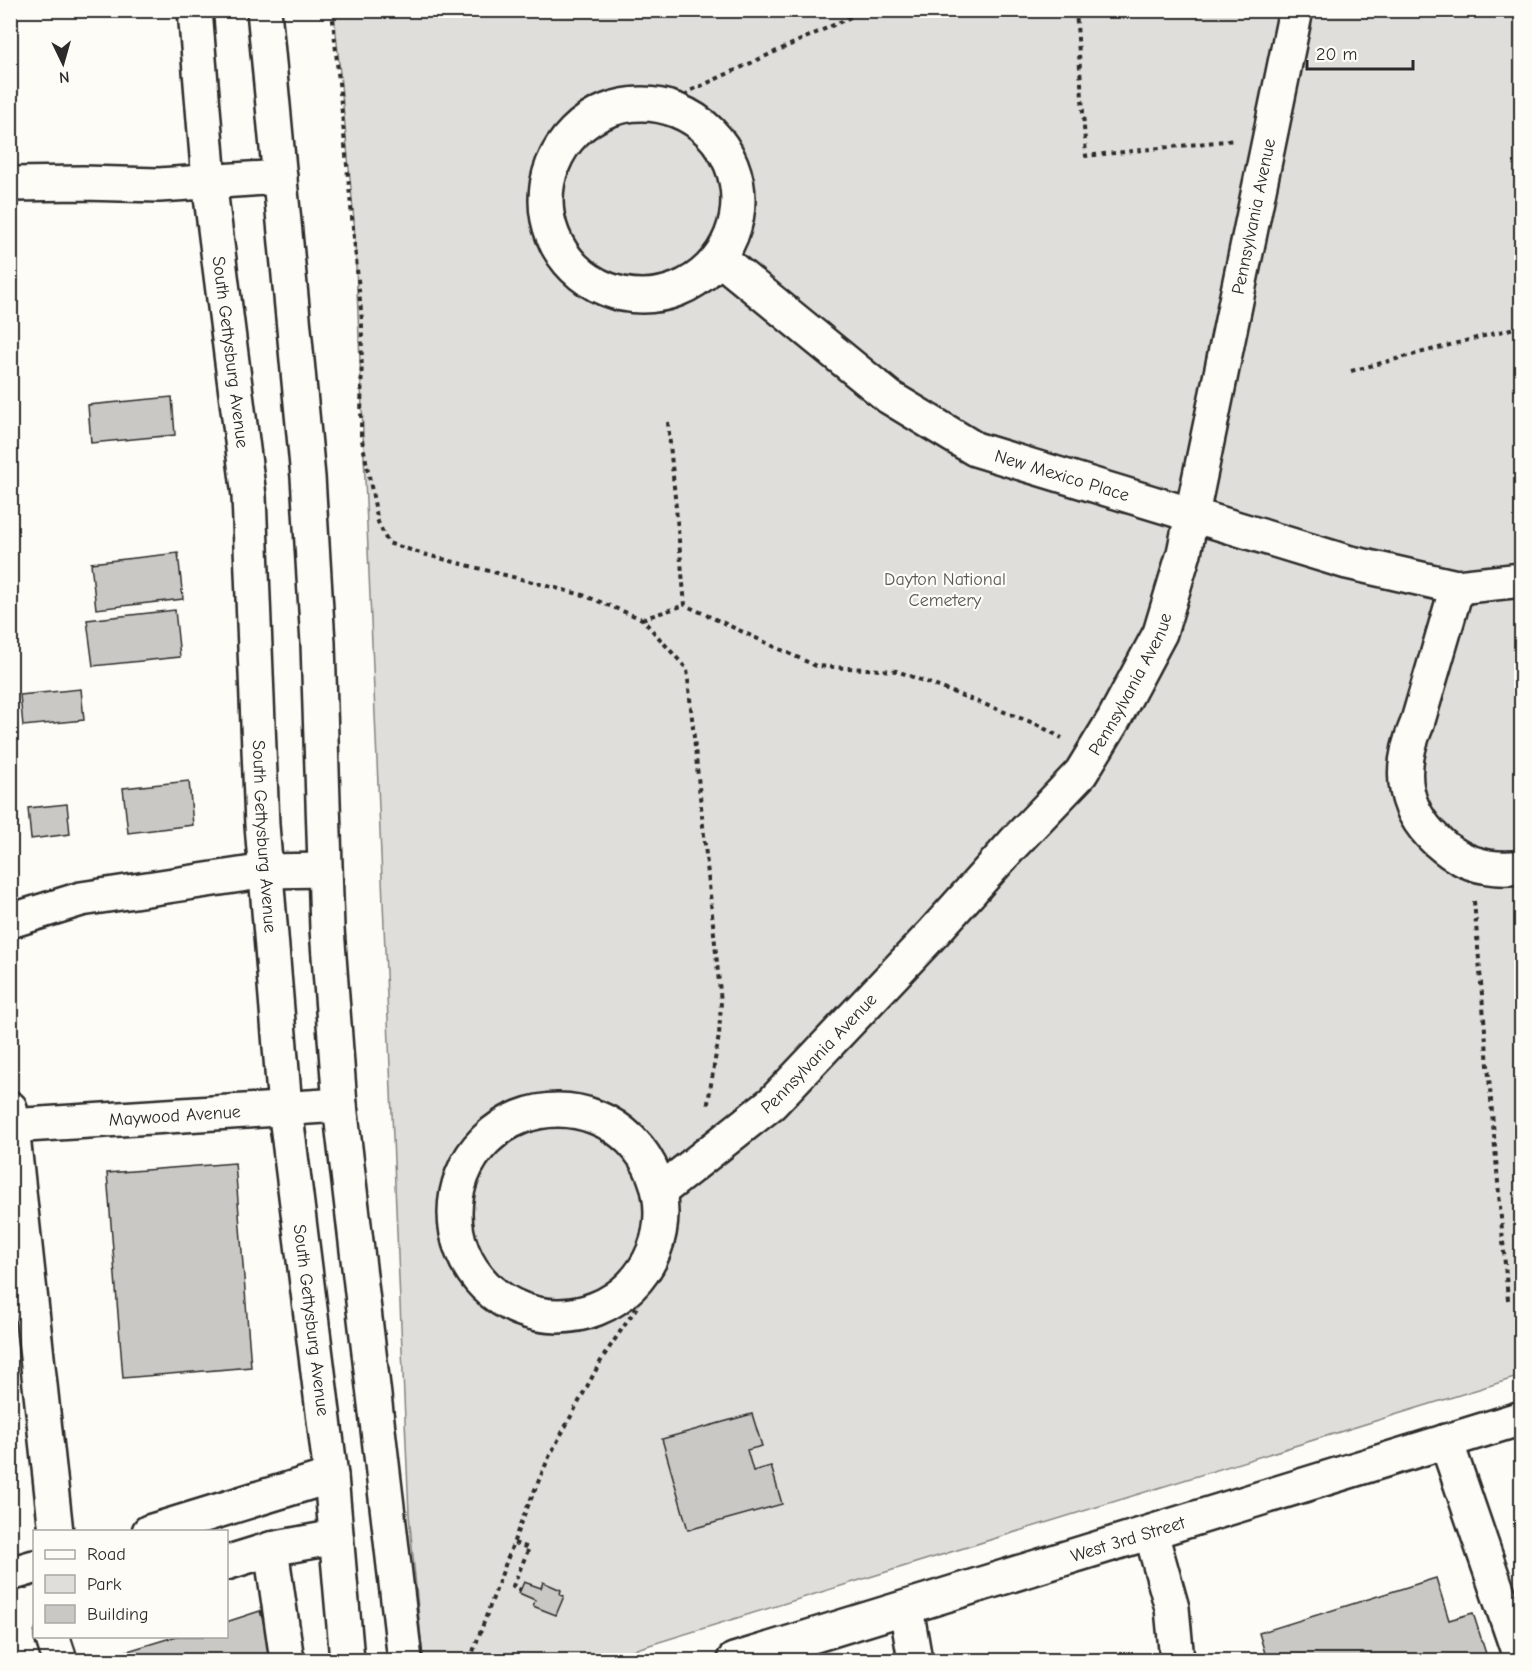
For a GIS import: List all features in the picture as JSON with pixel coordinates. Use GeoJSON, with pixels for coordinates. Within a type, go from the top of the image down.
{"type":"FeatureCollection","features":[{"type":"Feature","properties":{"kind":"street","name":"South Gettysburg Avenue"},"geometry":{"type":"LineString","coordinates":[[195,10],[209,182],[249,496],[266,871],[285,1108],[330,1476],[347,1660]]}},
{"type":"Feature","properties":{"kind":"street"},"geometry":{"type":"LineString","coordinates":[[264,10],[308,477],[318,643],[327,930],[340,1104],[405,1660]]}},
{"type":"Feature","properties":{"kind":"street","name":"Pennsylvania Avenue"},"geometry":{"type":"LineString","coordinates":[[659,1192],[772,1102],[1081,773],[1094,755],[1160,633],[1193,514],[1296,10]]}},
{"type":"Feature","properties":{"kind":"street"},"geometry":{"type":"LineString","coordinates":[[657,105],[688,116],[713,136],[731,164],[738,196],[734,229],[719,258],[697,279],[688,284],[669,292],[639,297],[609,291],[582,277],[561,254],[549,226],[545,196],[551,166],[568,138],[593,117],[624,106],[657,105]]}},
{"type":"Feature","properties":{"kind":"street"},"geometry":{"type":"LineString","coordinates":[[10,184],[159,185],[280,177]]}},
{"type":"Feature","properties":{"kind":"street","name":"New Mexico Place"},"geometry":{"type":"LineString","coordinates":[[719,258],[889,397],[975,449],[1347,562],[1457,587],[1521,580]]}},
{"type":"Feature","properties":{"kind":"street"},"geometry":{"type":"LineString","coordinates":[[1457,587],[1417,724],[1410,740],[1405,770],[1406,787],[1410,804],[1418,820],[1428,834],[1455,856],[1489,868],[1521,867]]}},
{"type":"Feature","properties":{"kind":"street"},"geometry":{"type":"LineString","coordinates":[[10,921],[81,899],[266,871],[325,870]]}},
{"type":"Feature","properties":{"kind":"street","name":"Maywood Avenue"},"geometry":{"type":"LineString","coordinates":[[11,1120],[340,1104]]}},
{"type":"Feature","properties":{"kind":"street"},"geometry":{"type":"LineString","coordinates":[[561,1109],[595,1116],[625,1133],[647,1160],[659,1192],[661,1224],[653,1254],[636,1280],[609,1302],[577,1314],[542,1315],[509,1304],[482,1283],[462,1254],[454,1221],[457,1186],[472,1155],[495,1130],[526,1114],[561,1109]]}},
{"type":"Feature","properties":{"kind":"street"},"geometry":{"type":"LineString","coordinates":[[11,1120],[56,1530]]}},
{"type":"Feature","properties":{"kind":"street","name":"West 3rd Street"},"geometry":{"type":"LineString","coordinates":[[734,1660],[1521,1418]]}},
{"type":"Feature","properties":{"kind":"street"},"geometry":{"type":"LineString","coordinates":[[1446,1441],[1521,1660]]}},
{"type":"Feature","properties":{"kind":"street"},"geometry":{"type":"LineString","coordinates":[[155,1530],[330,1476]]}},
{"type":"Feature","properties":{"kind":"street"},"geometry":{"type":"LineString","coordinates":[[1151,1533],[1172,1608],[1177,1660]]}},
{"type":"Feature","properties":{"kind":"street"},"geometry":{"type":"LineString","coordinates":[[228,1562],[272,1549],[336,1537]]}},
{"type":"Feature","properties":{"kind":"street"},"geometry":{"type":"LineString","coordinates":[[272,1549],[287,1660]]}},
{"type":"Feature","properties":{"kind":"street"},"geometry":{"type":"LineString","coordinates":[[10,1574],[33,1567]]}},
{"type":"Feature","properties":{"kind":"street"},"geometry":{"type":"LineString","coordinates":[[906,1608],[915,1660]]}},
{"type":"Feature","properties":{"kind":"street"},"geometry":{"type":"LineString","coordinates":[[53,1638],[60,1660]]}},
{"type":"Feature","properties":{"kind":"path"},"geometry":{"type":"LineString","coordinates":[[332,10],[362,321],[361,435],[378,522],[388,543],[583,595],[642,620],[687,669],[720,1002],[719,1035],[705,1115],[702,1159]]}},
{"type":"Feature","properties":{"kind":"path"},"geometry":{"type":"LineString","coordinates":[[674,111],[690,91],[866,10]]}},
{"type":"Feature","properties":{"kind":"path"},"geometry":{"type":"LineString","coordinates":[[1076,10],[1086,156],[1271,136]]}},
{"type":"Feature","properties":{"kind":"path"},"geometry":{"type":"LineString","coordinates":[[1351,371],[1521,326]]}},
{"type":"Feature","properties":{"kind":"path"},"geometry":{"type":"LineString","coordinates":[[668,423],[685,605]]}},
{"type":"Feature","properties":{"kind":"path"},"geometry":{"type":"LineString","coordinates":[[642,620],[685,605],[816,666],[897,671],[1036,724],[1094,755]]}},
{"type":"Feature","properties":{"kind":"path"},"geometry":{"type":"LineString","coordinates":[[1471,863],[1508,1300]]}},
{"type":"Feature","properties":{"kind":"path"},"geometry":{"type":"LineString","coordinates":[[470,1660],[549,1457],[603,1357],[637,1307],[636,1280]]}},
{"type":"Feature","properties":{"kind":"path"},"geometry":{"type":"LineString","coordinates":[[514,1543],[530,1548],[513,1586],[521,1590]]}},
{"type":"Feature","properties":{"kind":"green space","name":"Dayton National Cemetery"},"geometry":{"type":"Polygon","coordinates":[[[334,11],[1521,11],[1521,1376],[601,1660],[423,1660],[409,1514],[354,220],[334,11]]]}},
{"type":"Feature","properties":{"kind":"building"},"geometry":{"type":"Polygon","coordinates":[[[172,397],[175,435],[91,443],[88,405],[172,397]]]}},
{"type":"Feature","properties":{"kind":"building"},"geometry":{"type":"Polygon","coordinates":[[[178,553],[183,599],[96,609],[91,563],[178,553]]]}},
{"type":"Feature","properties":{"kind":"building"},"geometry":{"type":"Polygon","coordinates":[[[175,610],[180,657],[93,666],[87,620],[175,610]]]}},
{"type":"Feature","properties":{"kind":"building"},"geometry":{"type":"Polygon","coordinates":[[[81,689],[84,720],[23,726],[20,695],[81,689]]]}},
{"type":"Feature","properties":{"kind":"building"},"geometry":{"type":"Polygon","coordinates":[[[189,781],[193,825],[128,833],[123,788],[189,781]]]}},
{"type":"Feature","properties":{"kind":"building"},"geometry":{"type":"Polygon","coordinates":[[[67,804],[70,834],[31,839],[28,808],[67,804]]]}},
{"type":"Feature","properties":{"kind":"building"},"geometry":{"type":"Polygon","coordinates":[[[235,1163],[251,1367],[123,1378],[107,1173],[235,1163]]]}},
{"type":"Feature","properties":{"kind":"building"},"geometry":{"type":"Polygon","coordinates":[[[752,1414],[762,1446],[747,1450],[753,1471],[771,1466],[782,1504],[688,1530],[662,1439],[752,1414]]]}},
{"type":"Feature","properties":{"kind":"building"},"geometry":{"type":"Polygon","coordinates":[[[1436,1578],[1449,1620],[1473,1613],[1488,1660],[1267,1660],[1259,1633],[1436,1578]]]}},
{"type":"Feature","properties":{"kind":"building"},"geometry":{"type":"Polygon","coordinates":[[[524,1582],[541,1588],[543,1582],[561,1590],[560,1594],[564,1596],[556,1615],[533,1606],[535,1600],[519,1593],[524,1582]]]}},
{"type":"Feature","properties":{"kind":"building"},"geometry":{"type":"Polygon","coordinates":[[[260,1611],[275,1660],[98,1660],[170,1638],[228,1638],[228,1621],[260,1611]]]}}]}
